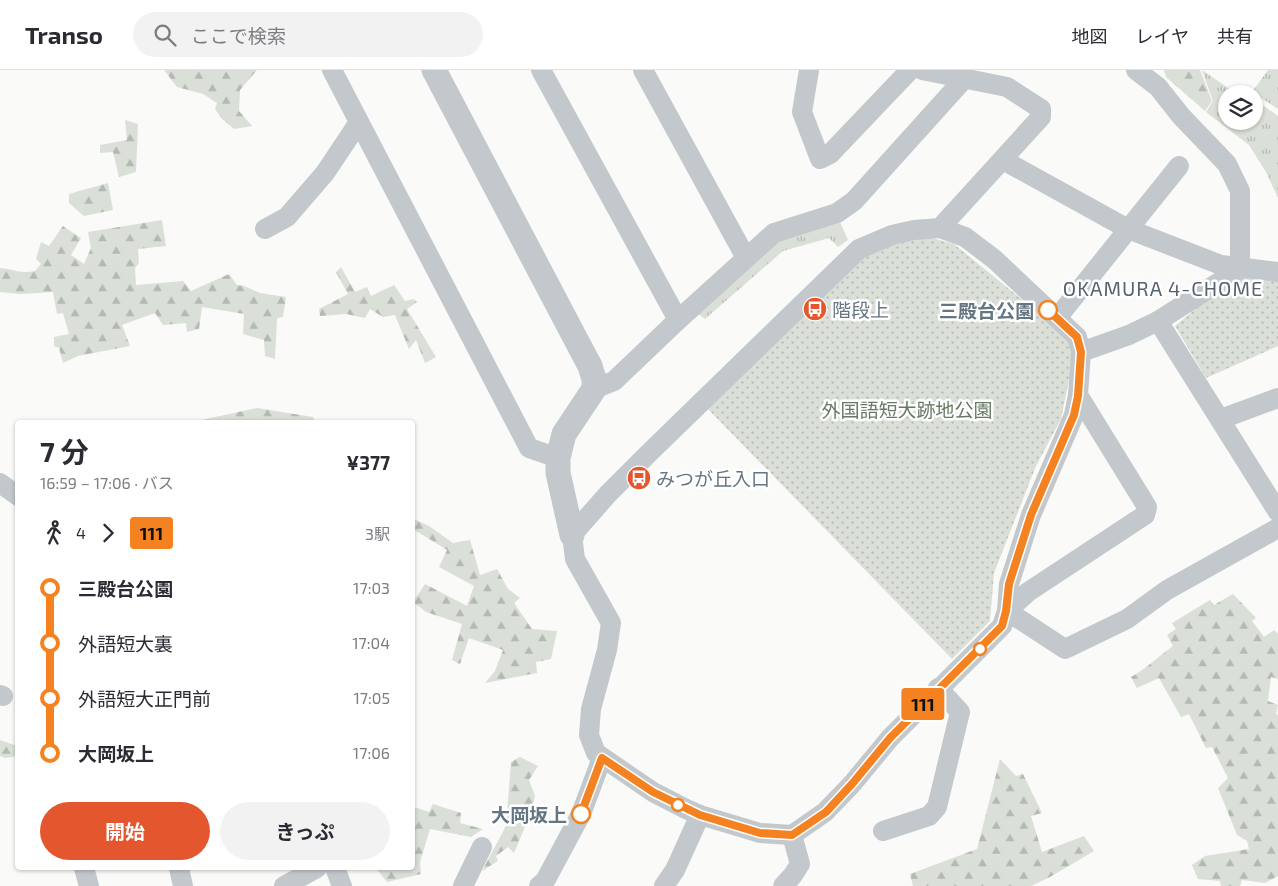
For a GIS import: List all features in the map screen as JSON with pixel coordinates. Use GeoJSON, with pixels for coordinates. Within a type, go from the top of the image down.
{"type":"FeatureCollection","features":[{"type":"Feature","properties":{"kind":"street"},"geometry":{"type":"LineString","coordinates":[[332,70],[530,448],[558,458]]}},
{"type":"Feature","properties":{"kind":"street"},"geometry":{"type":"LineString","coordinates":[[434,70],[590,366],[594,380],[594,389],[564,434],[558,458],[558,473],[572,535],[575,559],[611,623],[607,650],[592,709],[589,735],[596,753],[602,758],[653,792],[700,815],[760,833],[792,835],[826,812],[890,738],[1002,626],[1009,584],[1031,515],[1074,415],[1078,396],[1081,352],[1077,337],[994,259],[965,237],[940,228],[914,230],[892,235],[859,249],[650,452],[607,495],[572,535]]}},
{"type":"Feature","properties":{"kind":"street"},"geometry":{"type":"LineString","coordinates":[[541,70],[678,320]]}},
{"type":"Feature","properties":{"kind":"street"},"geometry":{"type":"LineString","coordinates":[[643,70],[746,258]]}},
{"type":"Feature","properties":{"kind":"street"},"geometry":{"type":"LineString","coordinates":[[809,70],[802,112],[820,159],[830,154],[910,70]]}},
{"type":"Feature","properties":{"kind":"street"},"geometry":{"type":"LineString","coordinates":[[922,70],[1007,87],[1041,109],[1041,118],[940,228]]}},
{"type":"Feature","properties":{"kind":"street"},"geometry":{"type":"LineString","coordinates":[[1136,70],[1158,87],[1181,116],[1228,164],[1240,191],[1240,268]]}},
{"type":"Feature","properties":{"kind":"street"},"geometry":{"type":"LineString","coordinates":[[594,389],[614,381],[774,233],[837,213],[854,201],[964,79]]}},
{"type":"Feature","properties":{"kind":"street"},"geometry":{"type":"LineString","coordinates":[[265,229],[287,217],[325,173],[359,122]]}},
{"type":"Feature","properties":{"kind":"street"},"geometry":{"type":"LineString","coordinates":[[1003,160],[1128,229],[1220,265],[1278,272]]}},
{"type":"Feature","properties":{"kind":"street"},"geometry":{"type":"LineString","coordinates":[[1056,318],[1179,166]]}},
{"type":"Feature","properties":{"kind":"street"},"geometry":{"type":"LineString","coordinates":[[1081,352],[1129,335],[1158,322],[1240,268]]}},
{"type":"Feature","properties":{"kind":"street"},"geometry":{"type":"LineString","coordinates":[[1158,322],[1278,512]]}},
{"type":"Feature","properties":{"kind":"street"},"geometry":{"type":"LineString","coordinates":[[1006,611],[1028,592],[1146,515],[1147,507],[1078,396]]}},
{"type":"Feature","properties":{"kind":"street"},"geometry":{"type":"LineString","coordinates":[[1221,419],[1278,398]]}},
{"type":"Feature","properties":{"kind":"street"},"geometry":{"type":"LineString","coordinates":[[0,483],[15,494]]}},
{"type":"Feature","properties":{"kind":"street"},"geometry":{"type":"LineString","coordinates":[[1006,611],[1065,648],[1126,620],[1167,590],[1278,528]]}},
{"type":"Feature","properties":{"kind":"street"},"geometry":{"type":"LineString","coordinates":[[883,831],[929,816],[937,807],[960,712],[938,688]]}},
{"type":"Feature","properties":{"kind":"street"},"geometry":{"type":"LineString","coordinates":[[544,884],[581,814],[602,758]]}},
{"type":"Feature","properties":{"kind":"street"},"geometry":{"type":"LineString","coordinates":[[664,886],[675,870],[700,815]]}},
{"type":"Feature","properties":{"kind":"street"},"geometry":{"type":"LineString","coordinates":[[783,886],[793,876],[800,864],[792,835]]}},
{"type":"Feature","properties":{"kind":"street"},"geometry":{"type":"LineString","coordinates":[[463,886],[482,847]]}},
{"type":"Feature","properties":{"kind":"street"},"geometry":{"type":"LineString","coordinates":[[85,870],[89,886]]}},
{"type":"Feature","properties":{"kind":"street"},"geometry":{"type":"LineString","coordinates":[[179,870],[183,886]]}},
{"type":"Feature","properties":{"kind":"street"},"geometry":{"type":"LineString","coordinates":[[284,886],[312,870]]}},
{"type":"Feature","properties":{"kind":"street"},"geometry":{"type":"LineString","coordinates":[[336,870],[342,886]]}},
{"type":"Feature","properties":{"kind":"green space"},"geometry":{"type":"Polygon","coordinates":[[[164,70],[257,70],[240,90],[239,111],[252,126],[234,129],[221,118],[215,109],[217,103],[203,94],[177,87],[164,70]]]}},
{"type":"Feature","properties":{"kind":"green space"},"geometry":{"type":"Polygon","coordinates":[[[1164,70],[1200,70],[1212,101],[1205,111],[1166,77],[1164,70]]]}},
{"type":"Feature","properties":{"kind":"green space"},"geometry":{"type":"Polygon","coordinates":[[[1202,70],[1224,85],[1218,85],[1218,121],[1206,112],[1213,101],[1202,70]]]}},
{"type":"Feature","properties":{"kind":"green space"},"geometry":{"type":"Polygon","coordinates":[[[1268,70],[1278,70],[1278,109],[1263,99],[1263,85],[1257,85],[1268,70]]]}},
{"type":"Feature","properties":{"kind":"green space"},"geometry":{"type":"Polygon","coordinates":[[[1263,105],[1278,116],[1278,198],[1266,172],[1249,145],[1229,130],[1263,130],[1263,105]]]}},
{"type":"Feature","properties":{"kind":"green space"},"geometry":{"type":"Polygon","coordinates":[[[125,120],[138,124],[136,172],[119,177],[113,152],[100,153],[100,145],[127,140],[125,120]]]}},
{"type":"Feature","properties":{"kind":"green space"},"geometry":{"type":"Polygon","coordinates":[[[108,183],[113,210],[84,216],[69,203],[69,194],[108,183]]]}},
{"type":"Feature","properties":{"kind":"green space"},"geometry":{"type":"Polygon","coordinates":[[[162,220],[166,246],[138,249],[139,263],[135,268],[136,285],[183,281],[191,291],[229,274],[237,285],[260,293],[286,297],[283,317],[277,318],[275,359],[265,356],[264,340],[243,334],[244,314],[202,307],[199,329],[187,332],[186,323],[163,325],[155,313],[122,325],[130,346],[78,356],[63,363],[59,348],[54,346],[54,337],[69,334],[63,313],[57,314],[53,292],[20,294],[0,292],[0,268],[20,272],[35,271],[41,264],[36,259],[41,242],[49,246],[63,226],[81,238],[71,255],[84,264],[91,248],[88,232],[162,220]]]}},
{"type":"Feature","properties":{"kind":"green space"},"geometry":{"type":"Polygon","coordinates":[[[840,222],[848,240],[838,247],[829,238],[783,251],[705,319],[697,313],[779,238],[840,222]]]}},
{"type":"Feature","properties":{"kind":"green space","name":"外国語短大跡地公園"},"geometry":{"type":"Polygon","coordinates":[[[925,236],[954,244],[1069,338],[1072,364],[1061,419],[1036,466],[994,573],[990,621],[952,659],[707,408],[859,256],[894,241],[925,236]]]}},
{"type":"Feature","properties":{"kind":"green space"},"geometry":{"type":"Polygon","coordinates":[[[341,267],[355,292],[367,287],[371,296],[394,285],[405,301],[414,299],[417,302],[407,309],[436,357],[425,363],[416,340],[409,349],[395,315],[383,317],[370,309],[365,318],[346,314],[320,316],[319,309],[348,294],[336,272],[341,267]]]}},
{"type":"Feature","properties":{"kind":"green space"},"geometry":{"type":"Polygon","coordinates":[[[1243,277],[1278,281],[1278,346],[1206,378],[1175,326],[1217,291],[1243,277]]]}},
{"type":"Feature","properties":{"kind":"green space"},"geometry":{"type":"Polygon","coordinates":[[[257,408],[313,417],[314,420],[204,420],[257,408]]]}},
{"type":"Feature","properties":{"kind":"green space"},"geometry":{"type":"Polygon","coordinates":[[[415,519],[429,526],[453,543],[470,540],[480,575],[497,569],[508,589],[520,598],[514,603],[532,629],[557,631],[551,659],[536,662],[537,673],[485,683],[495,671],[503,650],[469,638],[460,664],[452,660],[462,624],[426,612],[415,604],[415,599],[425,584],[467,606],[474,586],[439,567],[447,550],[415,530],[415,519]]]}},
{"type":"Feature","properties":{"kind":"green space"},"geometry":{"type":"Polygon","coordinates":[[[1233,594],[1256,618],[1252,621],[1264,637],[1274,630],[1278,634],[1278,679],[1271,677],[1268,701],[1278,705],[1276,714],[1278,715],[1278,876],[1265,883],[1242,880],[1240,886],[1221,886],[1220,881],[1198,879],[1192,865],[1205,856],[1249,849],[1247,841],[1237,835],[1218,788],[1228,778],[1212,747],[1206,748],[1189,714],[1181,717],[1159,678],[1137,688],[1131,677],[1173,646],[1167,635],[1176,629],[1172,623],[1210,600],[1214,605],[1233,594]]]}},
{"type":"Feature","properties":{"kind":"green space"},"geometry":{"type":"Polygon","coordinates":[[[0,740],[15,745],[15,756],[5,758],[0,756],[0,740]]]}},
{"type":"Feature","properties":{"kind":"green space"},"geometry":{"type":"Polygon","coordinates":[[[520,757],[538,766],[529,780],[535,796],[531,812],[514,853],[508,847],[496,856],[498,861],[482,871],[506,826],[511,762],[520,757]]]}},
{"type":"Feature","properties":{"kind":"green space"},"geometry":{"type":"Polygon","coordinates":[[[1000,759],[1016,776],[1023,774],[1042,813],[1031,816],[1042,852],[1084,836],[1094,851],[1031,886],[913,886],[910,874],[977,849],[1000,759]]]}},
{"type":"Feature","properties":{"kind":"green space"},"geometry":{"type":"Polygon","coordinates":[[[433,804],[461,813],[460,823],[483,829],[471,837],[430,829],[420,862],[421,874],[387,882],[378,870],[415,870],[415,807],[429,812],[433,804]]]}},
{"type":"Feature","properties":{"kind":"bus line","name":"111"},"geometry":{"type":"LineString","coordinates":[[581,814],[602,758],[653,792],[700,815],[760,833],[792,835],[826,812],[890,738],[1002,626],[1009,584],[1031,515],[1074,415],[1078,396],[1081,352],[1077,337],[1048,310]]}},
{"type":"Feature","properties":{"kind":"place","name":"階段上"},"geometry":{"type":"Point","coordinates":[815,309]}},
{"type":"Feature","properties":{"kind":"place","name":"三殿台公園"},"geometry":{"type":"Point","coordinates":[1048,310]}},
{"type":"Feature","properties":{"kind":"place","name":"みつが丘入口"},"geometry":{"type":"Point","coordinates":[639,478]}},
{"type":"Feature","properties":{"kind":"place","name":"大岡坂上"},"geometry":{"type":"Point","coordinates":[581,814]}},
{"type":"Feature","properties":{"kind":"district","name":"OKAMURA 4-CHOME"},"geometry":{"type":"Point","coordinates":[1163,288]}}]}
